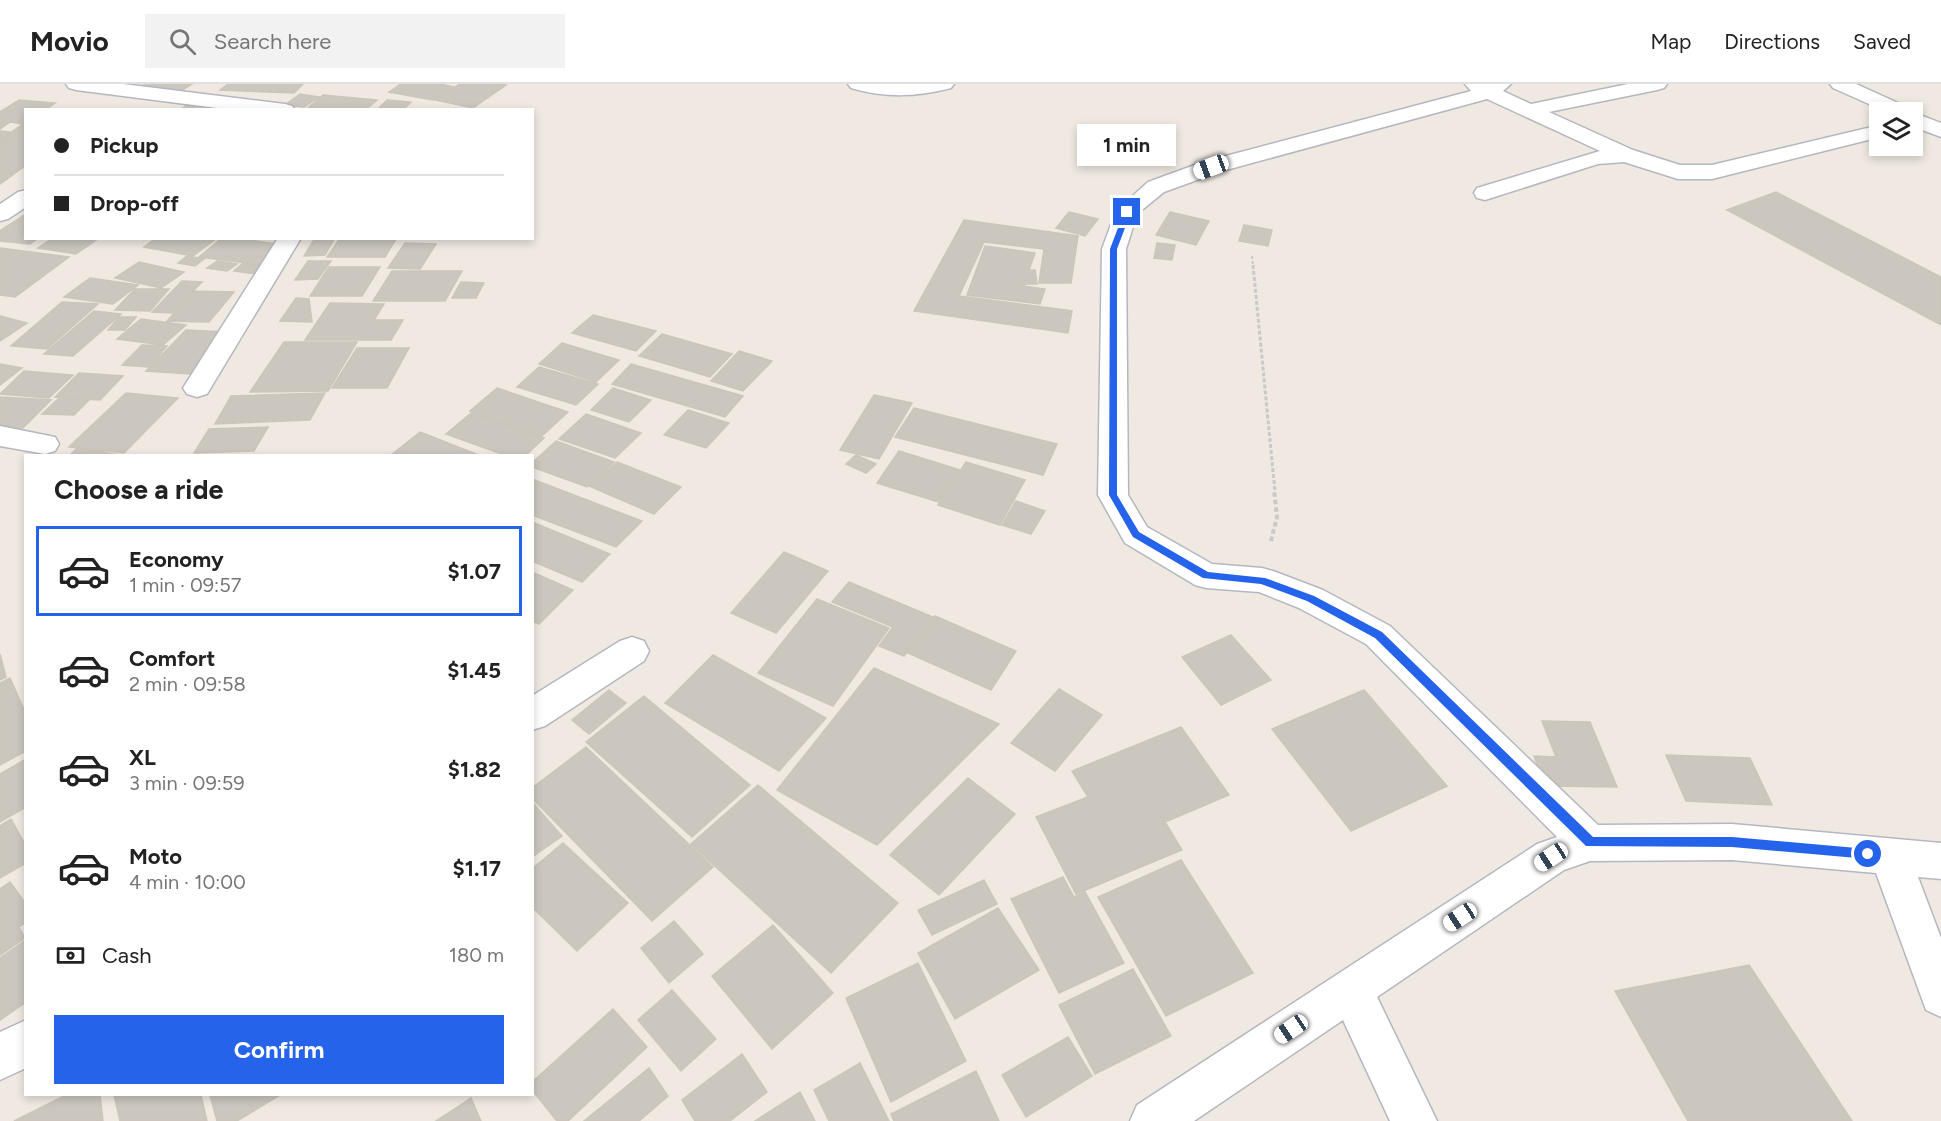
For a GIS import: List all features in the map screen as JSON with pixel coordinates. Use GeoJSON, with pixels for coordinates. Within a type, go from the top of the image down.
{"type":"FeatureCollection","features":[{"type":"Feature","properties":{"kind":"street"},"geometry":{"type":"LineString","coordinates":[[76,84],[269,108]]}},
{"type":"Feature","properties":{"kind":"street"},"geometry":{"type":"LineString","coordinates":[[158,108],[193,84]]}},
{"type":"Feature","properties":{"kind":"street"},"geometry":{"type":"LineString","coordinates":[[858,84],[879,91],[944,84]]}},
{"type":"Feature","properties":{"kind":"street"},"geometry":{"type":"LineString","coordinates":[[1530,110],[1657,84]]}},
{"type":"Feature","properties":{"kind":"street"},"geometry":{"type":"LineString","coordinates":[[1840,84],[1878,102]]}},
{"type":"Feature","properties":{"kind":"street"},"geometry":{"type":"LineString","coordinates":[[1590,843],[1378,635],[1311,599],[1262,580],[1206,576],[1136,535],[1113,495],[1114,249],[1127,212],[1156,187],[1211,167],[1488,87],[1530,110],[1625,155],[1678,172],[1712,172],[1869,133]]}},
{"type":"Feature","properties":{"kind":"street"},"geometry":{"type":"LineString","coordinates":[[1923,123],[1941,130]]}},
{"type":"Feature","properties":{"kind":"street"},"geometry":{"type":"LineString","coordinates":[[1485,193],[1596,158],[1625,155]]}},
{"type":"Feature","properties":{"kind":"street"},"geometry":{"type":"LineString","coordinates":[[0,214],[24,197]]}},
{"type":"Feature","properties":{"kind":"street"},"geometry":{"type":"LineString","coordinates":[[197,388],[289,240]]}},
{"type":"Feature","properties":{"kind":"street"},"geometry":{"type":"LineString","coordinates":[[0,436],[45,444]]}},
{"type":"Feature","properties":{"kind":"street"},"geometry":{"type":"LineString","coordinates":[[534,714],[633,651]]}},
{"type":"Feature","properties":{"kind":"street"},"geometry":{"type":"LineString","coordinates":[[1153,1121],[1551,857],[1590,843],[1732,842],[1941,861]]}},
{"type":"Feature","properties":{"kind":"street"},"geometry":{"type":"LineString","coordinates":[[1890,856],[1941,995]]}},
{"type":"Feature","properties":{"kind":"street"},"geometry":{"type":"LineString","coordinates":[[1350,990],[1414,1121]]}},
{"type":"Feature","properties":{"kind":"street"},"geometry":{"type":"LineString","coordinates":[[0,1058],[24,1043]]}},
{"type":"Feature","properties":{"kind":"path"},"geometry":{"type":"LineString","coordinates":[[1252,256],[1278,517],[1262,580]]}},
{"type":"Feature","properties":{"kind":"building"},"geometry":{"type":"Polygon","coordinates":[[[145,84],[192,84],[176,94],[136,90],[145,84]]]}},
{"type":"Feature","properties":{"kind":"building"},"geometry":{"type":"Polygon","coordinates":[[[228,84],[303,84],[294,93],[220,90],[228,84]]]}},
{"type":"Feature","properties":{"kind":"building"},"geometry":{"type":"Polygon","coordinates":[[[401,84],[440,84],[454,87],[433,100],[389,92],[401,84]]]}},
{"type":"Feature","properties":{"kind":"building"},"geometry":{"type":"Polygon","coordinates":[[[460,84],[506,85],[473,108],[435,100],[460,84]]]}},
{"type":"Feature","properties":{"kind":"building"},"geometry":{"type":"Polygon","coordinates":[[[300,94],[319,97],[304,107],[285,105],[300,94]]]}},
{"type":"Feature","properties":{"kind":"building"},"geometry":{"type":"Polygon","coordinates":[[[323,95],[377,100],[367,108],[308,108],[323,95]]]}},
{"type":"Feature","properties":{"kind":"building"},"geometry":{"type":"Polygon","coordinates":[[[19,100],[55,103],[48,108],[24,108],[24,123],[10,122],[0,129],[0,112],[19,100]]]}},
{"type":"Feature","properties":{"kind":"building"},"geometry":{"type":"Polygon","coordinates":[[[194,100],[230,103],[224,108],[183,108],[194,100]]]}},
{"type":"Feature","properties":{"kind":"building"},"geometry":{"type":"Polygon","coordinates":[[[387,100],[411,102],[405,108],[379,108],[387,100]]]}},
{"type":"Feature","properties":{"kind":"building"},"geometry":{"type":"Polygon","coordinates":[[[24,123],[24,166],[0,184],[0,140],[24,123]]]}},
{"type":"Feature","properties":{"kind":"building"},"geometry":{"type":"Polygon","coordinates":[[[0,131],[19,133],[0,142],[0,131]]]}},
{"type":"Feature","properties":{"kind":"building"},"geometry":{"type":"Polygon","coordinates":[[[1776,192],[1941,277],[1941,325],[1727,210],[1776,192]]]}},
{"type":"Feature","properties":{"kind":"building"},"geometry":{"type":"Polygon","coordinates":[[[1069,212],[1098,219],[1085,236],[1056,228],[1069,212]]]}},
{"type":"Feature","properties":{"kind":"building"},"geometry":{"type":"Polygon","coordinates":[[[1170,212],[1209,221],[1196,245],[1156,235],[1170,212]]]}},
{"type":"Feature","properties":{"kind":"building"},"geometry":{"type":"Polygon","coordinates":[[[24,215],[24,240],[35,240],[30,244],[0,241],[0,231],[24,215]]]}},
{"type":"Feature","properties":{"kind":"building"},"geometry":{"type":"Polygon","coordinates":[[[964,220],[1078,236],[1071,283],[1039,283],[1044,249],[984,242],[959,296],[1072,311],[1068,333],[914,311],[964,220]]]}},
{"type":"Feature","properties":{"kind":"building"},"geometry":{"type":"Polygon","coordinates":[[[1244,225],[1272,230],[1268,246],[1239,241],[1244,225]]]}},
{"type":"Feature","properties":{"kind":"building"},"geometry":{"type":"Polygon","coordinates":[[[50,240],[96,240],[76,254],[38,248],[50,240]]]}},
{"type":"Feature","properties":{"kind":"building"},"geometry":{"type":"Polygon","coordinates":[[[153,240],[214,240],[193,256],[144,247],[153,240]]]}},
{"type":"Feature","properties":{"kind":"building"},"geometry":{"type":"Polygon","coordinates":[[[220,240],[248,240],[284,245],[261,265],[199,257],[220,240]]]}},
{"type":"Feature","properties":{"kind":"building"},"geometry":{"type":"Polygon","coordinates":[[[314,240],[334,240],[325,255],[304,256],[314,240]]]}},
{"type":"Feature","properties":{"kind":"building"},"geometry":{"type":"Polygon","coordinates":[[[339,240],[395,240],[385,257],[327,257],[339,240]]]}},
{"type":"Feature","properties":{"kind":"building"},"geometry":{"type":"Polygon","coordinates":[[[405,243],[436,244],[420,269],[388,268],[405,243]]]}},
{"type":"Feature","properties":{"kind":"building"},"geometry":{"type":"Polygon","coordinates":[[[1157,243],[1175,245],[1172,260],[1154,258],[1157,243]]]}},
{"type":"Feature","properties":{"kind":"building"},"geometry":{"type":"Polygon","coordinates":[[[985,246],[1035,253],[1029,270],[1035,270],[1037,284],[1023,286],[1045,289],[1040,304],[967,295],[985,246]]]}},
{"type":"Feature","properties":{"kind":"building"},"geometry":{"type":"Polygon","coordinates":[[[0,248],[69,257],[15,297],[0,295],[0,248]]]}},
{"type":"Feature","properties":{"kind":"building"},"geometry":{"type":"Polygon","coordinates":[[[187,256],[204,259],[195,266],[178,263],[187,256]]]}},
{"type":"Feature","properties":{"kind":"building"},"geometry":{"type":"Polygon","coordinates":[[[217,261],[237,264],[227,271],[207,268],[217,261]]]}},
{"type":"Feature","properties":{"kind":"building"},"geometry":{"type":"Polygon","coordinates":[[[308,261],[331,261],[318,279],[295,280],[308,261]]]}},
{"type":"Feature","properties":{"kind":"building"},"geometry":{"type":"Polygon","coordinates":[[[139,262],[184,272],[161,288],[115,278],[139,262]]]}},
{"type":"Feature","properties":{"kind":"building"},"geometry":{"type":"Polygon","coordinates":[[[242,264],[265,266],[257,274],[234,271],[242,264]]]}},
{"type":"Feature","properties":{"kind":"building"},"geometry":{"type":"Polygon","coordinates":[[[329,267],[380,267],[362,296],[310,296],[329,267]]]}},
{"type":"Feature","properties":{"kind":"building"},"geometry":{"type":"Polygon","coordinates":[[[392,271],[462,271],[445,301],[373,301],[392,271]]]}},
{"type":"Feature","properties":{"kind":"building"},"geometry":{"type":"Polygon","coordinates":[[[90,278],[138,285],[113,304],[64,297],[90,278]]]}},
{"type":"Feature","properties":{"kind":"building"},"geometry":{"type":"Polygon","coordinates":[[[182,281],[202,282],[172,313],[152,312],[182,281]]]}},
{"type":"Feature","properties":{"kind":"building"},"geometry":{"type":"Polygon","coordinates":[[[461,282],[484,283],[476,298],[452,298],[461,282]]]}},
{"type":"Feature","properties":{"kind":"building"},"geometry":{"type":"Polygon","coordinates":[[[135,289],[169,289],[150,311],[115,310],[135,289]]]}},
{"type":"Feature","properties":{"kind":"building"},"geometry":{"type":"Polygon","coordinates":[[[194,291],[234,292],[209,322],[167,321],[194,291]]]}},
{"type":"Feature","properties":{"kind":"building"},"geometry":{"type":"Polygon","coordinates":[[[296,298],[309,299],[312,322],[280,321],[296,298]]]}},
{"type":"Feature","properties":{"kind":"building"},"geometry":{"type":"Polygon","coordinates":[[[62,302],[98,304],[47,349],[11,346],[62,302]]]}},
{"type":"Feature","properties":{"kind":"building"},"geometry":{"type":"Polygon","coordinates":[[[330,303],[384,304],[374,320],[403,320],[391,340],[305,340],[330,303]]]}},
{"type":"Feature","properties":{"kind":"building"},"geometry":{"type":"Polygon","coordinates":[[[94,311],[121,314],[73,356],[44,354],[94,311]]]}},
{"type":"Feature","properties":{"kind":"building"},"geometry":{"type":"Polygon","coordinates":[[[593,315],[656,331],[636,351],[572,333],[593,315]]]}},
{"type":"Feature","properties":{"kind":"building"},"geometry":{"type":"Polygon","coordinates":[[[0,316],[27,323],[0,341],[0,316]]]}},
{"type":"Feature","properties":{"kind":"building"},"geometry":{"type":"Polygon","coordinates":[[[119,317],[136,317],[125,330],[108,330],[119,317]]]}},
{"type":"Feature","properties":{"kind":"building"},"geometry":{"type":"Polygon","coordinates":[[[141,319],[186,325],[163,345],[117,339],[141,319]]]}},
{"type":"Feature","properties":{"kind":"building"},"geometry":{"type":"Polygon","coordinates":[[[186,330],[229,332],[191,374],[146,371],[186,330]]]}},
{"type":"Feature","properties":{"kind":"building"},"geometry":{"type":"Polygon","coordinates":[[[662,334],[732,354],[710,377],[639,356],[662,334]]]}},
{"type":"Feature","properties":{"kind":"building"},"geometry":{"type":"Polygon","coordinates":[[[284,342],[357,342],[328,391],[250,392],[284,342]]]}},
{"type":"Feature","properties":{"kind":"building"},"geometry":{"type":"Polygon","coordinates":[[[562,343],[619,360],[596,382],[539,364],[562,343]]]}},
{"type":"Feature","properties":{"kind":"building"},"geometry":{"type":"Polygon","coordinates":[[[142,345],[167,346],[149,367],[122,365],[142,345]]]}},
{"type":"Feature","properties":{"kind":"building"},"geometry":{"type":"Polygon","coordinates":[[[357,348],[409,348],[387,388],[332,388],[357,348]]]}},
{"type":"Feature","properties":{"kind":"building"},"geometry":{"type":"Polygon","coordinates":[[[739,351],[772,361],[743,391],[711,381],[739,351]]]}},
{"type":"Feature","properties":{"kind":"building"},"geometry":{"type":"Polygon","coordinates":[[[0,364],[22,368],[0,385],[0,364]]]}},
{"type":"Feature","properties":{"kind":"building"},"geometry":{"type":"Polygon","coordinates":[[[631,364],[743,396],[725,417],[612,384],[631,364]]]}},
{"type":"Feature","properties":{"kind":"building"},"geometry":{"type":"Polygon","coordinates":[[[539,367],[598,384],[576,405],[517,387],[539,367]]]}},
{"type":"Feature","properties":{"kind":"building"},"geometry":{"type":"Polygon","coordinates":[[[24,371],[73,375],[49,398],[0,394],[24,371]]]}},
{"type":"Feature","properties":{"kind":"building"},"geometry":{"type":"Polygon","coordinates":[[[79,373],[123,376],[100,400],[55,397],[79,373]]]}},
{"type":"Feature","properties":{"kind":"building"},"geometry":{"type":"Polygon","coordinates":[[[497,388],[568,412],[542,436],[470,411],[497,388]]]}},
{"type":"Feature","properties":{"kind":"building"},"geometry":{"type":"Polygon","coordinates":[[[613,388],[651,400],[629,422],[591,410],[613,388]]]}},
{"type":"Feature","properties":{"kind":"building"},"geometry":{"type":"Polygon","coordinates":[[[126,393],[178,398],[124,453],[69,447],[126,393]]]}},
{"type":"Feature","properties":{"kind":"building"},"geometry":{"type":"Polygon","coordinates":[[[325,393],[310,420],[215,424],[231,396],[325,393]]]}},
{"type":"Feature","properties":{"kind":"building"},"geometry":{"type":"Polygon","coordinates":[[[874,395],[912,403],[879,459],[840,450],[874,395]]]}},
{"type":"Feature","properties":{"kind":"building"},"geometry":{"type":"Polygon","coordinates":[[[0,397],[51,400],[23,428],[0,426],[0,397]]]}},
{"type":"Feature","properties":{"kind":"building"},"geometry":{"type":"Polygon","coordinates":[[[58,399],[89,400],[74,415],[42,414],[58,399]]]}},
{"type":"Feature","properties":{"kind":"building"},"geometry":{"type":"Polygon","coordinates":[[[914,408],[1057,444],[1043,475],[895,437],[914,408]]]}},
{"type":"Feature","properties":{"kind":"building"},"geometry":{"type":"Polygon","coordinates":[[[688,410],[729,423],[706,448],[664,435],[688,410]]]}},
{"type":"Feature","properties":{"kind":"building"},"geometry":{"type":"Polygon","coordinates":[[[471,413],[544,438],[527,454],[501,454],[446,434],[471,413]]]}},
{"type":"Feature","properties":{"kind":"building"},"geometry":{"type":"Polygon","coordinates":[[[586,414],[641,433],[615,458],[559,439],[586,414]]]}},
{"type":"Feature","properties":{"kind":"building"},"geometry":{"type":"Polygon","coordinates":[[[268,427],[254,451],[194,453],[209,429],[268,427]]]}},
{"type":"Feature","properties":{"kind":"building"},"geometry":{"type":"Polygon","coordinates":[[[420,432],[476,454],[392,454],[420,432]]]}},
{"type":"Feature","properties":{"kind":"building"},"geometry":{"type":"Polygon","coordinates":[[[556,441],[614,462],[587,487],[534,468],[534,461],[556,441]]]}},
{"type":"Feature","properties":{"kind":"building"},"geometry":{"type":"Polygon","coordinates":[[[77,448],[113,454],[71,454],[77,448]]]}},
{"type":"Feature","properties":{"kind":"building"},"geometry":{"type":"Polygon","coordinates":[[[899,451],[960,470],[939,502],[877,483],[899,451]]]}},
{"type":"Feature","properties":{"kind":"building"},"geometry":{"type":"Polygon","coordinates":[[[856,455],[876,464],[866,473],[846,464],[856,455]]]}},
{"type":"Feature","properties":{"kind":"building"},"geometry":{"type":"Polygon","coordinates":[[[617,462],[681,487],[654,514],[589,486],[617,462]]]}},
{"type":"Feature","properties":{"kind":"building"},"geometry":{"type":"Polygon","coordinates":[[[966,462],[1025,480],[1000,525],[938,505],[966,462]]]}},
{"type":"Feature","properties":{"kind":"building"},"geometry":{"type":"Polygon","coordinates":[[[534,480],[642,521],[616,547],[534,516],[534,480]]]}},
{"type":"Feature","properties":{"kind":"building"},"geometry":{"type":"Polygon","coordinates":[[[1016,501],[1045,511],[1031,534],[1002,525],[1016,501]]]}},
{"type":"Feature","properties":{"kind":"building"},"geometry":{"type":"Polygon","coordinates":[[[534,523],[610,554],[582,582],[534,562],[534,523]]]}},
{"type":"Feature","properties":{"kind":"building"},"geometry":{"type":"Polygon","coordinates":[[[784,552],[828,571],[776,633],[731,613],[784,552]]]}},
{"type":"Feature","properties":{"kind":"building"},"geometry":{"type":"Polygon","coordinates":[[[534,573],[573,590],[539,624],[534,622],[534,573]]]}},
{"type":"Feature","properties":{"kind":"building"},"geometry":{"type":"Polygon","coordinates":[[[849,582],[933,617],[904,656],[879,646],[893,627],[832,602],[849,582]]]}},
{"type":"Feature","properties":{"kind":"building"},"geometry":{"type":"Polygon","coordinates":[[[817,599],[889,628],[833,706],[758,673],[817,599]]]}},
{"type":"Feature","properties":{"kind":"building"},"geometry":{"type":"Polygon","coordinates":[[[935,616],[1016,651],[991,690],[908,653],[935,616]]]}},
{"type":"Feature","properties":{"kind":"building"},"geometry":{"type":"Polygon","coordinates":[[[1231,635],[1271,680],[1221,705],[1182,657],[1231,635]]]}},
{"type":"Feature","properties":{"kind":"building"},"geometry":{"type":"Polygon","coordinates":[[[0,654],[6,677],[0,680],[0,654]]]}},
{"type":"Feature","properties":{"kind":"building"},"geometry":{"type":"Polygon","coordinates":[[[713,655],[826,718],[779,771],[665,703],[713,655]]]}},
{"type":"Feature","properties":{"kind":"building"},"geometry":{"type":"Polygon","coordinates":[[[874,668],[999,724],[877,845],[777,790],[874,668]]]}},
{"type":"Feature","properties":{"kind":"building"},"geometry":{"type":"Polygon","coordinates":[[[10,678],[24,710],[24,752],[0,765],[0,683],[10,678]]]}},
{"type":"Feature","properties":{"kind":"building"},"geometry":{"type":"Polygon","coordinates":[[[1059,689],[1102,715],[1055,771],[1011,743],[1059,689]]]}},
{"type":"Feature","properties":{"kind":"building"},"geometry":{"type":"Polygon","coordinates":[[[609,690],[626,703],[589,734],[572,720],[609,690]]]}},
{"type":"Feature","properties":{"kind":"building"},"geometry":{"type":"Polygon","coordinates":[[[1364,690],[1447,786],[1351,831],[1272,729],[1364,690]]]}},
{"type":"Feature","properties":{"kind":"building"},"geometry":{"type":"Polygon","coordinates":[[[644,696],[750,785],[692,837],[586,742],[644,696]]]}},
{"type":"Feature","properties":{"kind":"building"},"geometry":{"type":"Polygon","coordinates":[[[1542,721],[1590,722],[1617,787],[1545,786],[1534,756],[1556,757],[1542,721]]]}},
{"type":"Feature","properties":{"kind":"building"},"geometry":{"type":"Polygon","coordinates":[[[1181,727],[1229,795],[1165,822],[1182,850],[1076,894],[1036,817],[1088,797],[1072,771],[1181,727]]]}},
{"type":"Feature","properties":{"kind":"building"},"geometry":{"type":"Polygon","coordinates":[[[586,747],[713,867],[652,921],[534,800],[534,786],[586,747]]]}},
{"type":"Feature","properties":{"kind":"building"},"geometry":{"type":"Polygon","coordinates":[[[1666,755],[1750,758],[1772,805],[1686,801],[1666,755]]]}},
{"type":"Feature","properties":{"kind":"building"},"geometry":{"type":"Polygon","coordinates":[[[24,760],[24,808],[0,822],[0,774],[24,760]]]}},
{"type":"Feature","properties":{"kind":"building"},"geometry":{"type":"Polygon","coordinates":[[[968,778],[1015,814],[939,895],[890,855],[968,778]]]}},
{"type":"Feature","properties":{"kind":"building"},"geometry":{"type":"Polygon","coordinates":[[[758,785],[898,903],[831,973],[691,844],[758,785]]]}},
{"type":"Feature","properties":{"kind":"building"},"geometry":{"type":"Polygon","coordinates":[[[534,804],[562,836],[534,856],[534,804]]]}},
{"type":"Feature","properties":{"kind":"building"},"geometry":{"type":"Polygon","coordinates":[[[11,819],[24,842],[24,864],[0,878],[0,826],[11,819]]]}},
{"type":"Feature","properties":{"kind":"building"},"geometry":{"type":"Polygon","coordinates":[[[563,843],[628,903],[577,951],[534,909],[534,867],[563,843]]]}},
{"type":"Feature","properties":{"kind":"building"},"geometry":{"type":"Polygon","coordinates":[[[1181,860],[1253,973],[1166,1016],[1098,897],[1181,860]]]}},
{"type":"Feature","properties":{"kind":"building"},"geometry":{"type":"Polygon","coordinates":[[[1063,877],[1074,897],[1085,892],[1124,963],[1059,993],[1011,899],[1063,877]]]}},
{"type":"Feature","properties":{"kind":"building"},"geometry":{"type":"Polygon","coordinates":[[[984,880],[997,904],[932,935],[918,910],[984,880]]]}},
{"type":"Feature","properties":{"kind":"building"},"geometry":{"type":"Polygon","coordinates":[[[10,882],[24,901],[24,923],[19,927],[24,939],[0,955],[0,889],[10,882]]]}},
{"type":"Feature","properties":{"kind":"building"},"geometry":{"type":"Polygon","coordinates":[[[998,908],[1039,970],[955,1019],[918,953],[998,908]]]}},
{"type":"Feature","properties":{"kind":"building"},"geometry":{"type":"Polygon","coordinates":[[[674,921],[703,954],[669,983],[641,948],[674,921]]]}},
{"type":"Feature","properties":{"kind":"building"},"geometry":{"type":"Polygon","coordinates":[[[773,925],[833,993],[772,1049],[712,976],[773,925]]]}},
{"type":"Feature","properties":{"kind":"building"},"geometry":{"type":"Polygon","coordinates":[[[24,941],[24,1003],[0,1020],[0,958],[24,941]]]}},
{"type":"Feature","properties":{"kind":"building"},"geometry":{"type":"Polygon","coordinates":[[[918,963],[966,1061],[891,1102],[846,998],[918,963]]]}},
{"type":"Feature","properties":{"kind":"building"},"geometry":{"type":"Polygon","coordinates":[[[1749,965],[1852,1121],[1688,1121],[1615,991],[1749,965]]]}},
{"type":"Feature","properties":{"kind":"building"},"geometry":{"type":"Polygon","coordinates":[[[1133,969],[1171,1036],[1095,1074],[1059,1005],[1133,969]]]}},
{"type":"Feature","properties":{"kind":"building"},"geometry":{"type":"Polygon","coordinates":[[[672,990],[716,1039],[681,1071],[638,1020],[672,990]]]}},
{"type":"Feature","properties":{"kind":"building"},"geometry":{"type":"Polygon","coordinates":[[[613,1009],[647,1047],[568,1121],[557,1121],[534,1092],[534,1080],[613,1009]]]}},
{"type":"Feature","properties":{"kind":"building"},"geometry":{"type":"Polygon","coordinates":[[[1068,1037],[1092,1076],[1026,1117],[1002,1075],[1068,1037]]]}},
{"type":"Feature","properties":{"kind":"building"},"geometry":{"type":"Polygon","coordinates":[[[742,1054],[767,1092],[730,1121],[695,1121],[682,1100],[742,1054]]]}},
{"type":"Feature","properties":{"kind":"building"},"geometry":{"type":"Polygon","coordinates":[[[860,1063],[889,1121],[829,1121],[814,1090],[860,1063]]]}},
{"type":"Feature","properties":{"kind":"building"},"geometry":{"type":"Polygon","coordinates":[[[649,1068],[668,1096],[639,1121],[584,1121],[649,1068]]]}},
{"type":"Feature","properties":{"kind":"building"},"geometry":{"type":"Polygon","coordinates":[[[976,1071],[999,1121],[894,1121],[891,1114],[976,1071]]]}},
{"type":"Feature","properties":{"kind":"building"},"geometry":{"type":"Polygon","coordinates":[[[800,1092],[815,1121],[755,1121],[800,1092]]]}},
{"type":"Feature","properties":{"kind":"building"},"geometry":{"type":"Polygon","coordinates":[[[64,1096],[100,1096],[103,1121],[14,1121],[64,1096]]]}},
{"type":"Feature","properties":{"kind":"building"},"geometry":{"type":"Polygon","coordinates":[[[114,1096],[201,1096],[207,1121],[120,1121],[114,1096]]]}},
{"type":"Feature","properties":{"kind":"building"},"geometry":{"type":"Polygon","coordinates":[[[210,1096],[278,1096],[237,1121],[217,1121],[210,1096]]]}},
{"type":"Feature","properties":{"kind":"building"},"geometry":{"type":"Polygon","coordinates":[[[471,1098],[481,1121],[436,1121],[471,1098]]]}},
{"type":"Feature","properties":{"kind":"route"},"geometry":{"type":"LineString","coordinates":[[1127,212],[1114,249],[1113,495],[1136,535],[1206,576],[1262,580],[1311,599],[1378,635],[1590,843],[1732,842],[1868,854]]}}]}
